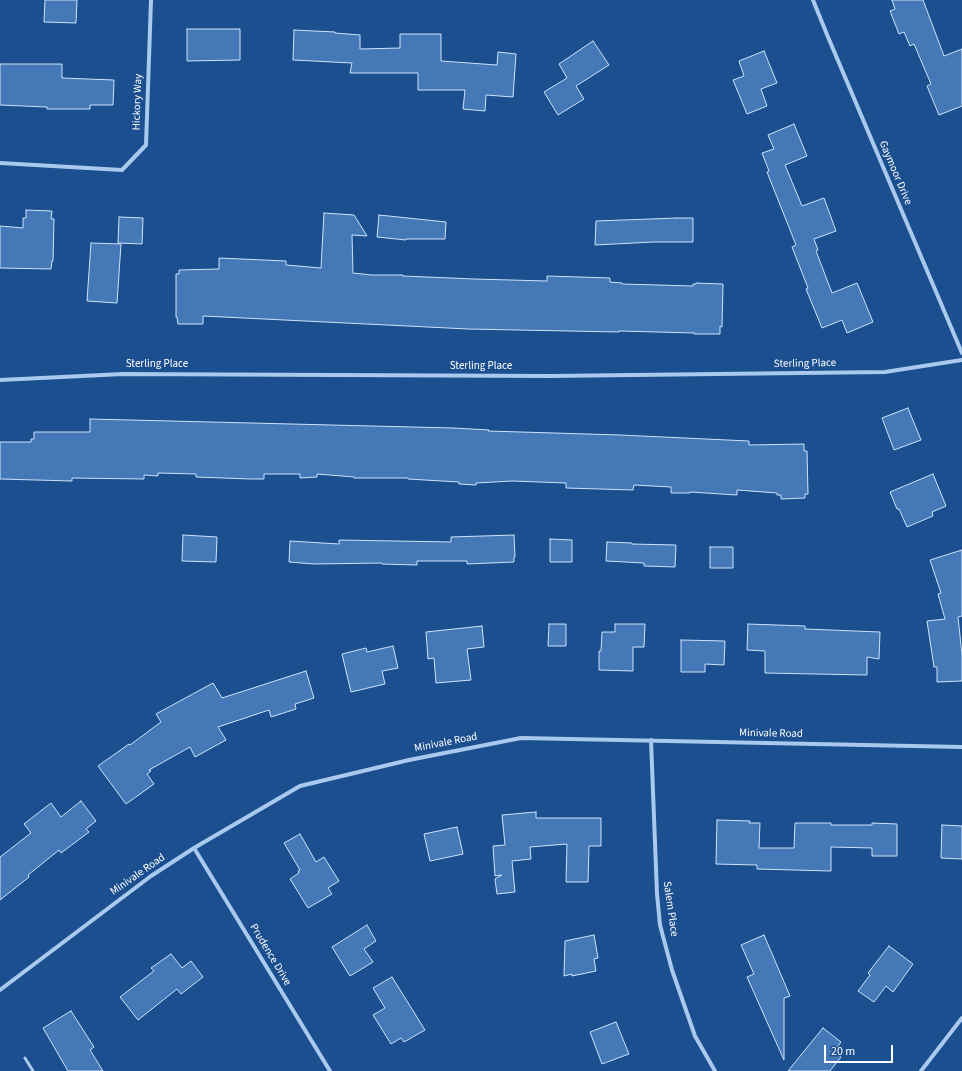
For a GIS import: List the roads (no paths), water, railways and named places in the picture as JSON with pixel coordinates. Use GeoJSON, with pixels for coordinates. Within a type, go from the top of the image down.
{"type":"FeatureCollection","features":[{"type":"Feature","properties":{"kind":"street","name":"Hickory Way"},"geometry":{"type":"LineString","coordinates":[[0,163],[122,170],[146,145],[151,0]]}},
{"type":"Feature","properties":{"kind":"street","name":"Gaymoor Drive"},"geometry":{"type":"LineString","coordinates":[[813,0],[962,353]]}},
{"type":"Feature","properties":{"kind":"street","name":"Sterling Place"},"geometry":{"type":"LineString","coordinates":[[0,380],[123,374],[549,376],[885,372],[962,360]]}},
{"type":"Feature","properties":{"kind":"street","name":"Minivale Road"},"geometry":{"type":"LineString","coordinates":[[0,990],[151,876],[194,848],[300,786],[409,760],[521,738],[962,747]]}},
{"type":"Feature","properties":{"kind":"street","name":"Salem Place"},"geometry":{"type":"LineString","coordinates":[[651,740],[657,894],[660,925],[672,970],[695,1036],[715,1071]]}},
{"type":"Feature","properties":{"kind":"street","name":"Prudence Drive"},"geometry":{"type":"LineString","coordinates":[[194,848],[330,1071]]}},
{"type":"Feature","properties":{"kind":"street"},"geometry":{"type":"LineString","coordinates":[[921,1071],[962,1018]]}},
{"type":"Feature","properties":{"kind":"lane"},"geometry":{"type":"LineString","coordinates":[[25,1058],[33,1071]]}}]}
